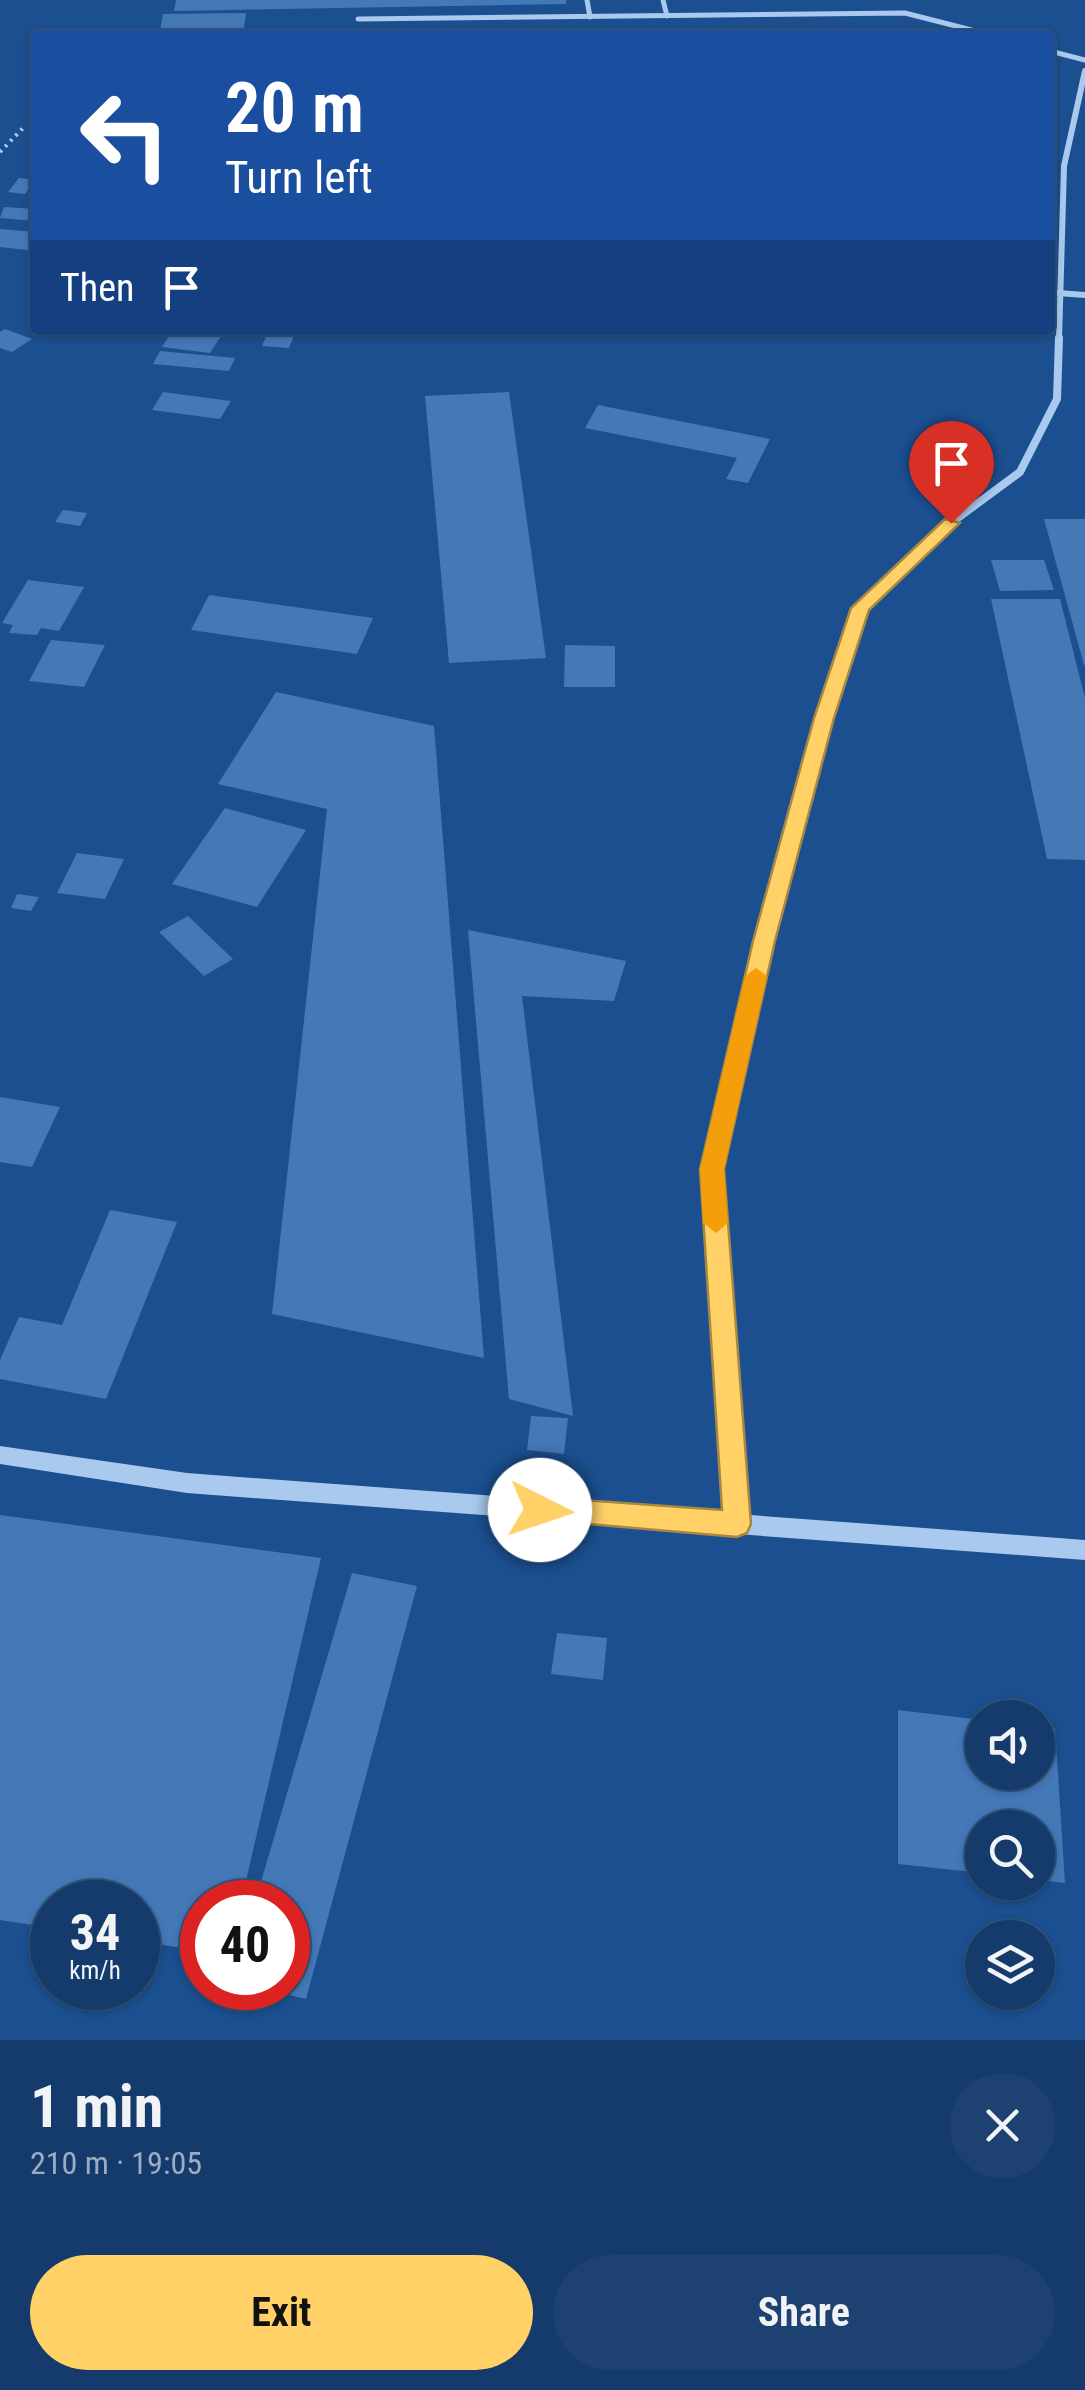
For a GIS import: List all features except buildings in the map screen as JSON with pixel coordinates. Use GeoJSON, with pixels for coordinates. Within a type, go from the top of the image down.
{"type":"FeatureCollection","features":[{"type":"Feature","properties":{"kind":"street"},"geometry":{"type":"LineString","coordinates":[[737,1524],[712,1169],[764,941],[824,718],[860,608],[951,523],[1020,472],[1058,399],[1064,166],[1085,71]]}},
{"type":"Feature","properties":{"kind":"street"},"geometry":{"type":"LineString","coordinates":[[1073,130],[1085,131]]}},
{"type":"Feature","properties":{"kind":"street"},"geometry":{"type":"LineString","coordinates":[[1058,293],[1085,295]]}},
{"type":"Feature","properties":{"kind":"street"},"geometry":{"type":"LineString","coordinates":[[0,1455],[187,1484],[1085,1550]]}},
{"type":"Feature","properties":{"kind":"lane"},"geometry":{"type":"LineString","coordinates":[[587,0],[590,16]]}},
{"type":"Feature","properties":{"kind":"lane"},"geometry":{"type":"LineString","coordinates":[[664,0],[666,16]]}},
{"type":"Feature","properties":{"kind":"lane"},"geometry":{"type":"LineString","coordinates":[[358,20],[905,12],[972,30]]}},
{"type":"Feature","properties":{"kind":"lane"},"geometry":{"type":"LineString","coordinates":[[1055,51],[1085,60]]}},
{"type":"Feature","properties":{"kind":"path"},"geometry":{"type":"LineString","coordinates":[[0,152],[25,126]]}},
{"type":"Feature","properties":{"kind":"slow traffic"},"geometry":{"type":"LineString","coordinates":[[716,1223],[712,1169],[756,976]]}},
{"type":"Feature","properties":{"kind":"route"},"geometry":{"type":"LineString","coordinates":[[540,1510],[737,1524],[712,1169],[764,941],[824,718],[860,608],[951,523]]}}]}
